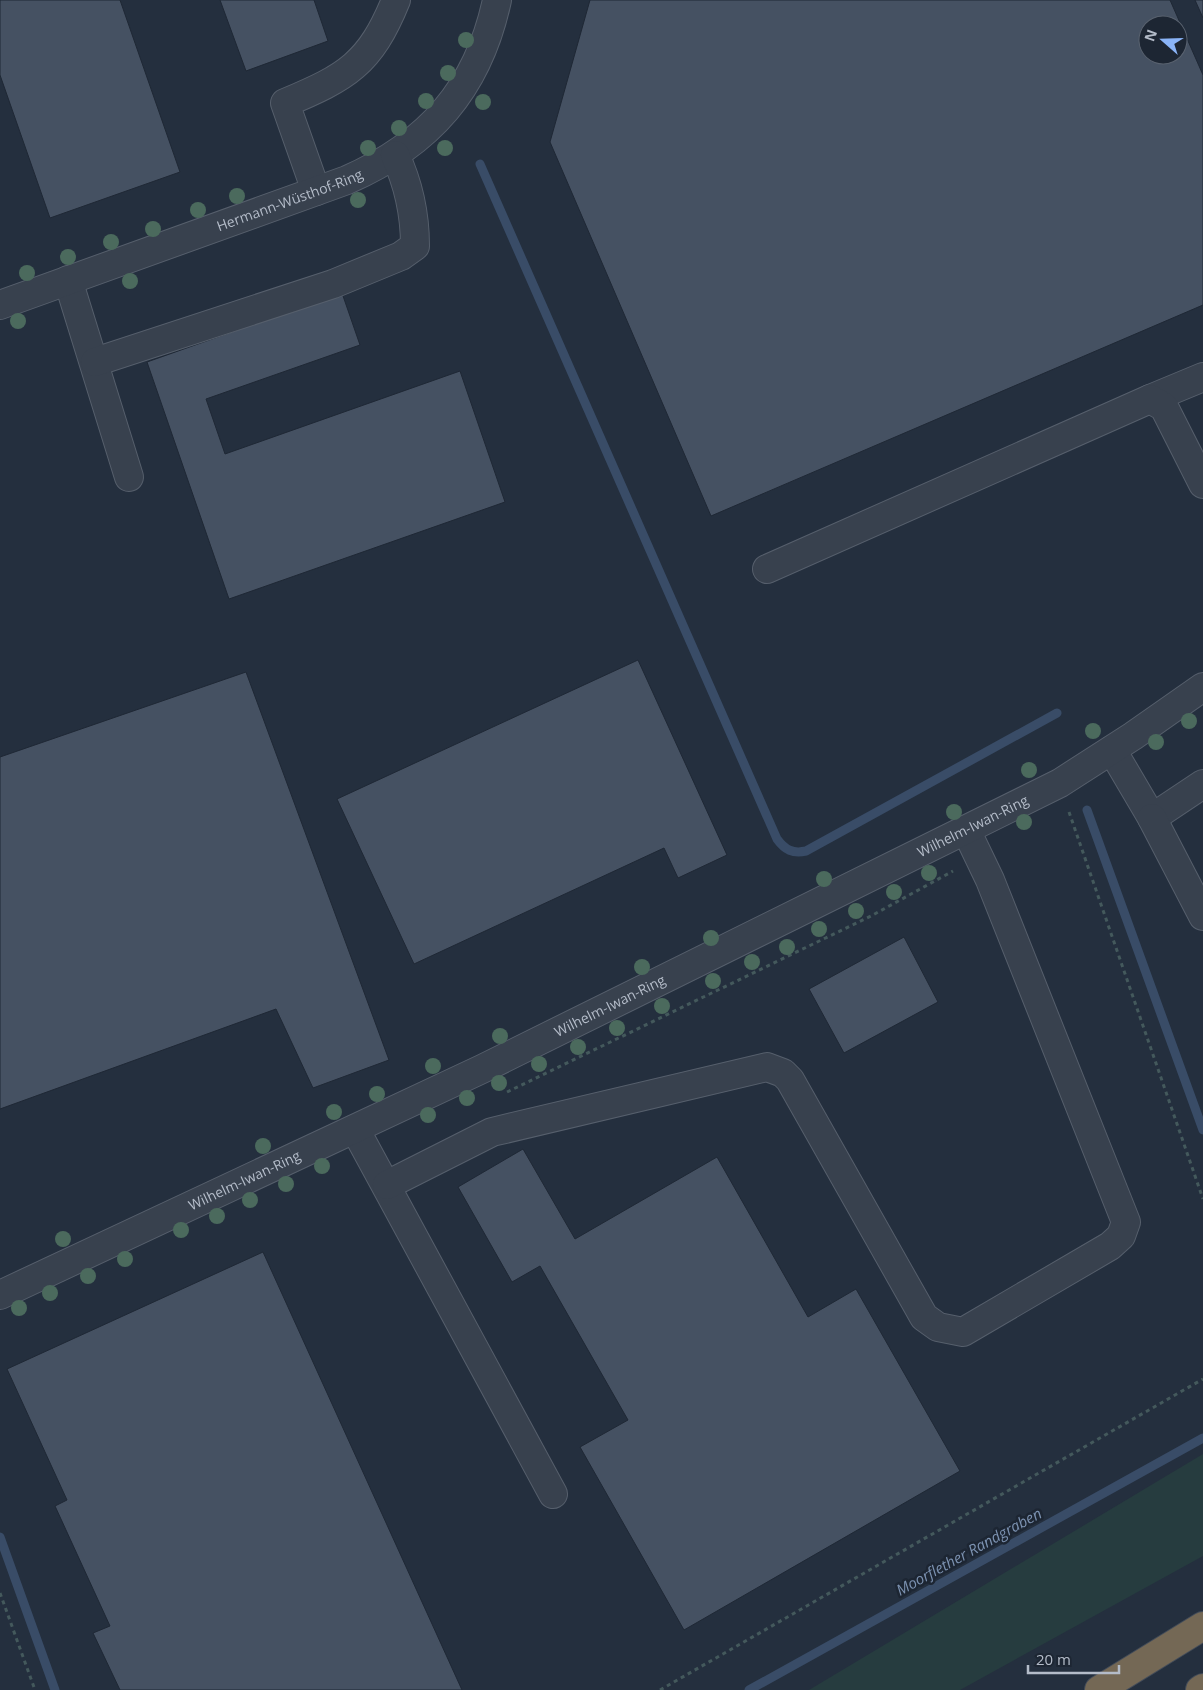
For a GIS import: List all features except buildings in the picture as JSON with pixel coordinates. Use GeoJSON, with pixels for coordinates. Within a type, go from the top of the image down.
{"type":"FeatureCollection","features":[{"type":"Feature","properties":{"kind":"highway"},"geometry":{"type":"LineString","coordinates":[[1099,1690],[1203,1626]]}},
{"type":"Feature","properties":{"kind":"street"},"geometry":{"type":"LineString","coordinates":[[316,191],[285,103],[327,85],[356,66],[382,32],[396,0]]}},
{"type":"Feature","properties":{"kind":"street","name":"Hermann-Wüsthof-Ring"},"geometry":{"type":"LineString","coordinates":[[0,305],[316,191],[369,170],[394,155],[439,120],[464,87],[488,37],[497,0]]}},
{"type":"Feature","properties":{"kind":"street"},"geometry":{"type":"LineString","coordinates":[[95,362],[333,284],[400,256],[415,246],[415,227],[409,189],[394,155]]}},
{"type":"Feature","properties":{"kind":"street"},"geometry":{"type":"LineString","coordinates":[[68,280],[95,362],[129,477]]}},
{"type":"Feature","properties":{"kind":"street"},"geometry":{"type":"LineString","coordinates":[[766,569],[1203,377]]}},
{"type":"Feature","properties":{"kind":"street"},"geometry":{"type":"LineString","coordinates":[[1150,399],[1164,407],[1203,484]]}},
{"type":"Feature","properties":{"kind":"street","name":"Wilhelm-Iwan-Ring"},"geometry":{"type":"LineString","coordinates":[[0,1295],[482,1070],[1060,783],[1112,750],[1203,686]]}},
{"type":"Feature","properties":{"kind":"street"},"geometry":{"type":"LineString","coordinates":[[1112,750],[1152,818],[1203,916]]}},
{"type":"Feature","properties":{"kind":"street"},"geometry":{"type":"LineString","coordinates":[[1152,818],[1203,784]]}},
{"type":"Feature","properties":{"kind":"street"},"geometry":{"type":"LineString","coordinates":[[387,1186],[492,1132],[767,1067],[783,1073],[790,1080],[924,1317],[938,1327],[963,1332],[1110,1246],[1121,1236],[1126,1222],[990,880],[966,830]]}},
{"type":"Feature","properties":{"kind":"street"},"geometry":{"type":"LineString","coordinates":[[355,1129],[553,1494]]}},
{"type":"Feature","properties":{"kind":"path"},"geometry":{"type":"LineString","coordinates":[[1060,783],[1203,1199]]}},
{"type":"Feature","properties":{"kind":"path"},"geometry":{"type":"LineString","coordinates":[[660,1690],[1203,1379]]}},
{"type":"Feature","properties":{"kind":"path"},"geometry":{"type":"LineString","coordinates":[[0,1593],[35,1690]]}},
{"type":"Feature","properties":{"kind":"green space"},"geometry":{"type":"Polygon","coordinates":[[[1203,1454],[1203,1556],[960,1690],[809,1690],[1203,1454]]]}},
{"type":"Feature","properties":{"kind":"waterway"},"geometry":{"type":"LineString","coordinates":[[480,164],[777,839],[783,846],[797,852],[806,851],[1057,713]]}},
{"type":"Feature","properties":{"kind":"waterway"},"geometry":{"type":"LineString","coordinates":[[1087,810],[1203,1130]]}},
{"type":"Feature","properties":{"kind":"waterway","name":"Moorflether Randgraben"},"geometry":{"type":"LineString","coordinates":[[749,1690],[1203,1438]]}},
{"type":"Feature","properties":{"kind":"waterway"},"geometry":{"type":"LineString","coordinates":[[0,1537],[55,1690]]}}]}
